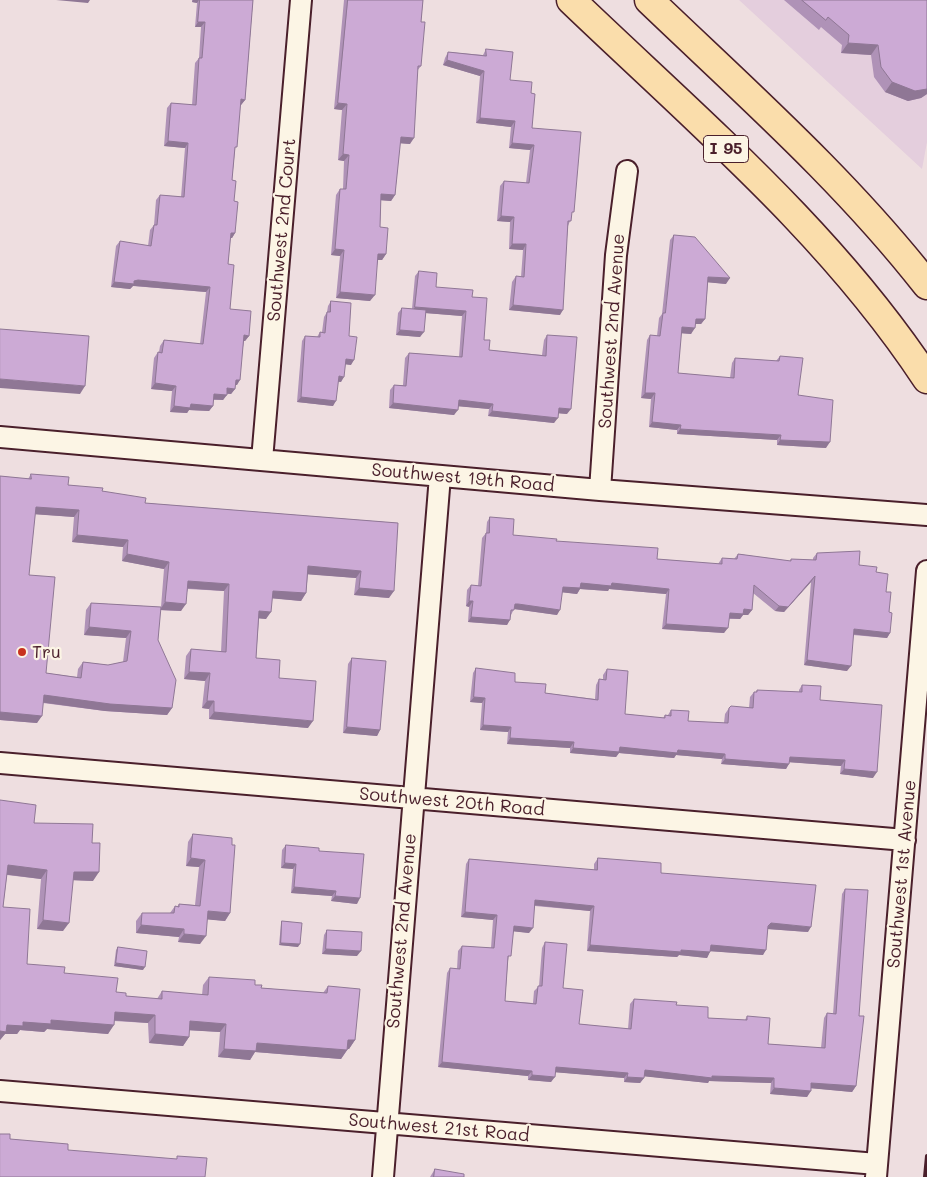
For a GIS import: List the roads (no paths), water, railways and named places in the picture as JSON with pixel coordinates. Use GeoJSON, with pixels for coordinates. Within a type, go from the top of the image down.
{"type":"FeatureCollection","features":[{"type":"Feature","properties":{"kind":"highway","name":"I 95"},"geometry":{"type":"LineString","coordinates":[[570,0],[802,222],[874,305],[927,379]]}},
{"type":"Feature","properties":{"kind":"highway"},"geometry":{"type":"LineString","coordinates":[[649,0],[798,142],[880,227],[927,285]]}},
{"type":"Feature","properties":{"kind":"street","name":"Southwest 2nd Court"},"geometry":{"type":"LineString","coordinates":[[262,460],[301,0]]}},
{"type":"Feature","properties":{"kind":"street","name":"Southwest 2nd Avenue"},"geometry":{"type":"LineString","coordinates":[[600,490],[616,256],[627,171]]}},
{"type":"Feature","properties":{"kind":"street","name":"Southwest 19th Road"},"geometry":{"type":"LineString","coordinates":[[0,437],[600,490],[927,515]]}},
{"type":"Feature","properties":{"kind":"street","name":"Southwest 2nd Avenue"},"geometry":{"type":"LineString","coordinates":[[382,1177],[440,476]]}},
{"type":"Feature","properties":{"kind":"street","name":"Southwest 1st Avenue"},"geometry":{"type":"LineString","coordinates":[[877,1171],[927,571]]}},
{"type":"Feature","properties":{"kind":"street","name":"Southwest 20th Road"},"geometry":{"type":"LineString","coordinates":[[0,763],[905,840]]}},
{"type":"Feature","properties":{"kind":"street","name":"Southwest 21st Road"},"geometry":{"type":"LineString","coordinates":[[0,1091],[387,1124],[877,1171]]}},
{"type":"Feature","properties":{"kind":"railway"},"geometry":{"type":"LineString","coordinates":[[925,1177],[927,1156]]}},
{"type":"Feature","properties":{"kind":"place","name":"Tru"},"geometry":{"type":"Point","coordinates":[22,652]}}]}
